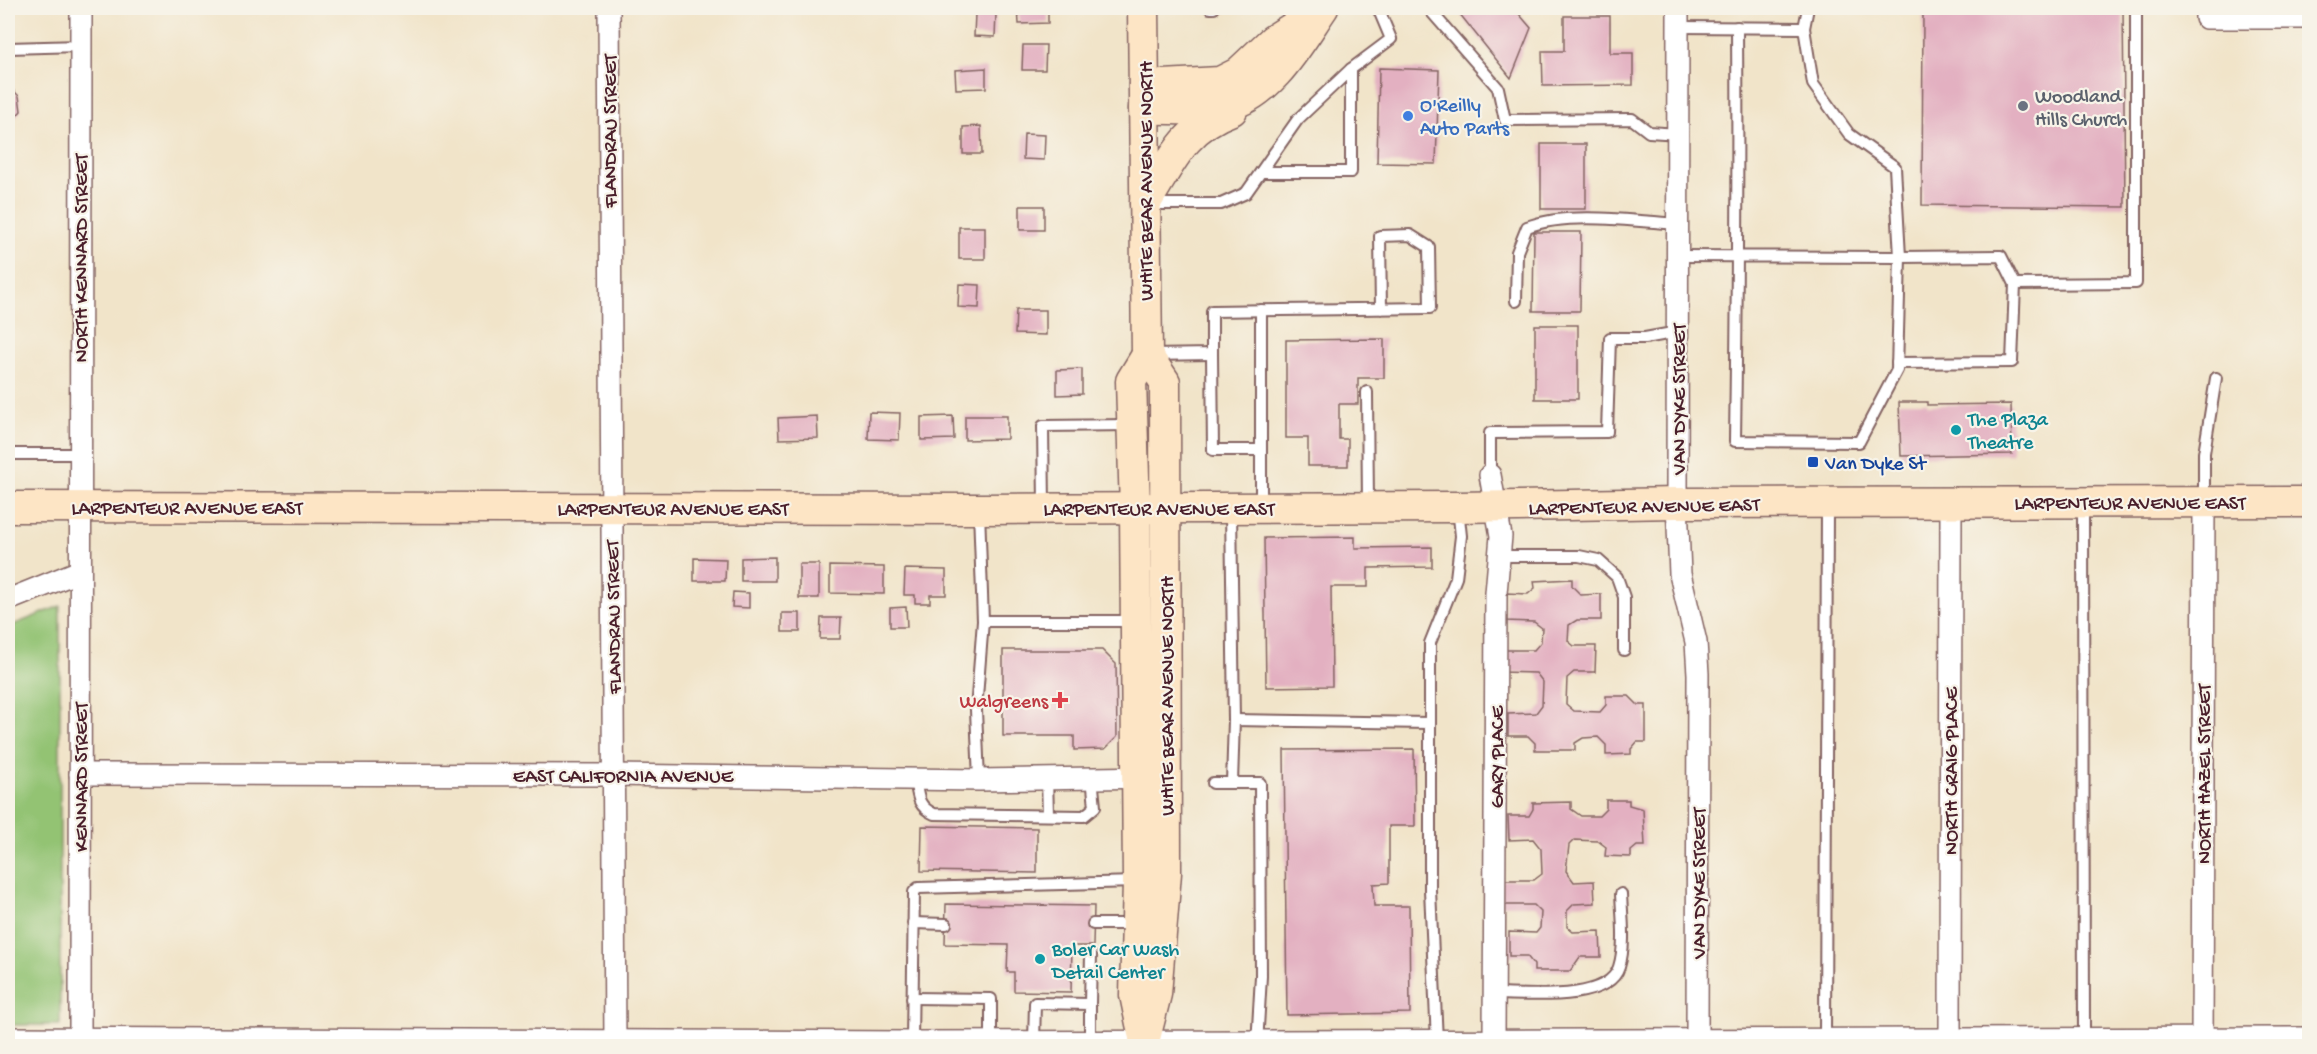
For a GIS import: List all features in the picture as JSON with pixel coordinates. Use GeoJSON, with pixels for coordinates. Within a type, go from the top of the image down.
{"type":"FeatureCollection","features":[{"type":"Feature","properties":{"kind":"street","name":"NORTH KENNARD STREET"},"geometry":{"type":"LineString","coordinates":[[81,8],[80,454],[82,508]]}},
{"type":"Feature","properties":{"kind":"street","name":"FLANDRAU STREET"},"geometry":{"type":"LineString","coordinates":[[609,8],[615,1044]]}},
{"type":"Feature","properties":{"kind":"street","name":"WHITE BEAR AVENUE NORTH"},"geometry":{"type":"LineString","coordinates":[[1143,8],[1147,355],[1131,381],[1136,621],[1164,913],[1156,994],[1144,1044]]}},
{"type":"Feature","properties":{"kind":"street"},"geometry":{"type":"LineString","coordinates":[[1144,97],[1220,82],[1238,72],[1273,40],[1323,8]]}},
{"type":"Feature","properties":{"kind":"street"},"geometry":{"type":"LineString","coordinates":[[1145,204],[1191,133],[1204,122],[1242,105],[1257,91],[1292,53],[1323,8]]}},
{"type":"Feature","properties":{"kind":"street"},"geometry":{"type":"LineString","coordinates":[[2206,13],[2310,18]]}},
{"type":"Feature","properties":{"kind":"street","name":"VAN DYKE STREET"},"geometry":{"type":"LineString","coordinates":[[1678,17],[1677,503],[1680,574],[1696,642],[1698,674],[1697,1040]]}},
{"type":"Feature","properties":{"kind":"street"},"geometry":{"type":"LineString","coordinates":[[1144,97],[1226,106],[1240,102],[1257,91]]}},
{"type":"Feature","properties":{"kind":"street","name":"WHITE BEAR AVENUE NORTH"},"geometry":{"type":"LineString","coordinates":[[1144,1044],[1135,995],[1138,882],[1151,777],[1166,508],[1165,382],[1147,355]]}},
{"type":"Feature","properties":{"kind":"street","name":"GARY PLACE"},"geometry":{"type":"LineString","coordinates":[[1484,1043],[1496,994],[1496,593],[1501,536],[1490,476]]}},
{"type":"Feature","properties":{"kind":"street","name":"NORTH CRAIG PLACE"},"geometry":{"type":"LineString","coordinates":[[1950,1039],[1951,502]]}},
{"type":"Feature","properties":{"kind":"street","name":"NORTH HAZEL STREET"},"geometry":{"type":"LineString","coordinates":[[2202,1042],[2204,502]]}},
{"type":"Feature","properties":{"kind":"street","name":"LARPENTEUR AVENUE EAST"},"geometry":{"type":"LineString","coordinates":[[8,507],[1135,509],[1495,507],[1677,503],[2310,502]]}},
{"type":"Feature","properties":{"kind":"street","name":"KENNARD STREET"},"geometry":{"type":"LineString","coordinates":[[80,1043],[82,508]]}},
{"type":"Feature","properties":{"kind":"street"},"geometry":{"type":"LineString","coordinates":[[8,600],[80,571]]}},
{"type":"Feature","properties":{"kind":"street","name":"EAST CALIFORNIA AVENUE"},"geometry":{"type":"LineString","coordinates":[[80,774],[614,775],[979,780],[1047,777],[1151,777]]}},
{"type":"Feature","properties":{"kind":"street"},"geometry":{"type":"LineString","coordinates":[[8,1038],[80,1043],[1090,1042],[1257,1044],[2084,1038],[2202,1042],[2310,1038]]}},
{"type":"Feature","properties":{"kind":"lane"},"geometry":{"type":"LineString","coordinates":[[1209,8],[1215,8]]}},
{"type":"Feature","properties":{"kind":"lane"},"geometry":{"type":"LineString","coordinates":[[1145,204],[1221,204],[1246,193],[1298,119],[1351,69],[1391,39],[1378,8]]}},
{"type":"Feature","properties":{"kind":"lane"},"geometry":{"type":"LineString","coordinates":[[1428,8],[1498,88],[1505,120],[1632,119],[1648,132],[1678,134]]}},
{"type":"Feature","properties":{"kind":"lane"},"geometry":{"type":"LineString","coordinates":[[1737,27],[1735,441],[1860,442],[1897,370],[1900,257],[1895,167],[1849,134],[1813,84],[1804,28],[1808,8]]}},
{"type":"Feature","properties":{"kind":"lane"},"geometry":{"type":"LineString","coordinates":[[2015,284],[2136,283],[2136,8]]}},
{"type":"Feature","properties":{"kind":"lane"},"geometry":{"type":"LineString","coordinates":[[1678,17],[1737,27],[1804,28]]}},
{"type":"Feature","properties":{"kind":"lane"},"geometry":{"type":"LineString","coordinates":[[8,48],[81,46]]}},
{"type":"Feature","properties":{"kind":"lane"},"geometry":{"type":"LineString","coordinates":[[1261,172],[1351,172],[1351,69]]}},
{"type":"Feature","properties":{"kind":"lane"},"geometry":{"type":"LineString","coordinates":[[1516,301],[1517,252],[1527,227],[1544,220],[1623,220],[1678,224]]}},
{"type":"Feature","properties":{"kind":"lane"},"geometry":{"type":"LineString","coordinates":[[1261,450],[1213,450],[1212,310],[1430,309],[1429,247],[1410,234],[1380,236],[1381,309]]}},
{"type":"Feature","properties":{"kind":"lane"},"geometry":{"type":"LineString","coordinates":[[1678,256],[2001,256],[2015,284],[2012,363],[1897,363]]}},
{"type":"Feature","properties":{"kind":"lane"},"geometry":{"type":"LineString","coordinates":[[1261,310],[1261,508]]}},
{"type":"Feature","properties":{"kind":"lane"},"geometry":{"type":"LineString","coordinates":[[1490,476],[1490,433],[1607,432],[1610,338],[1645,338],[1678,332]]}},
{"type":"Feature","properties":{"kind":"lane"},"geometry":{"type":"LineString","coordinates":[[1147,355],[1212,354]]}},
{"type":"Feature","properties":{"kind":"lane"},"geometry":{"type":"LineString","coordinates":[[2204,502],[2204,453],[2216,378]]}},
{"type":"Feature","properties":{"kind":"lane"},"geometry":{"type":"LineString","coordinates":[[1367,392],[1368,508]]}},
{"type":"Feature","properties":{"kind":"lane"},"geometry":{"type":"LineString","coordinates":[[1044,509],[1043,426],[1133,425]]}},
{"type":"Feature","properties":{"kind":"lane"},"geometry":{"type":"LineString","coordinates":[[8,454],[80,454]]}},
{"type":"Feature","properties":{"kind":"lane"},"geometry":{"type":"LineString","coordinates":[[1825,1039],[1827,503]]}},
{"type":"Feature","properties":{"kind":"lane"},"geometry":{"type":"LineString","coordinates":[[2083,503],[2084,1038]]}},
{"type":"Feature","properties":{"kind":"lane"},"geometry":{"type":"LineString","coordinates":[[1437,1041],[1430,890],[1430,643],[1456,578],[1461,536],[1458,507]]}},
{"type":"Feature","properties":{"kind":"lane"},"geometry":{"type":"LineString","coordinates":[[1231,508],[1234,720],[1232,783]]}},
{"type":"Feature","properties":{"kind":"lane"},"geometry":{"type":"LineString","coordinates":[[979,509],[983,621],[976,710],[979,780]]}},
{"type":"Feature","properties":{"kind":"lane"},"geometry":{"type":"LineString","coordinates":[[1499,556],[1579,556],[1598,560],[1617,577],[1624,597],[1624,650]]}},
{"type":"Feature","properties":{"kind":"lane"},"geometry":{"type":"LineString","coordinates":[[983,621],[1136,621]]}},
{"type":"Feature","properties":{"kind":"lane"},"geometry":{"type":"LineString","coordinates":[[1234,720],[1430,723]]}},
{"type":"Feature","properties":{"kind":"lane"},"geometry":{"type":"LineString","coordinates":[[1047,777],[1048,815]]}},
{"type":"Feature","properties":{"kind":"lane"},"geometry":{"type":"LineString","coordinates":[[915,778],[919,803],[923,809],[934,814],[1084,816],[1095,807],[1092,777]]}},
{"type":"Feature","properties":{"kind":"lane"},"geometry":{"type":"LineString","coordinates":[[1213,783],[1260,783],[1261,976],[1257,1044]]}},
{"type":"Feature","properties":{"kind":"lane"},"geometry":{"type":"LineString","coordinates":[[912,1042],[914,892],[918,888],[1138,882]]}},
{"type":"Feature","properties":{"kind":"lane"},"geometry":{"type":"LineString","coordinates":[[1496,994],[1576,994],[1598,988],[1618,971],[1622,955],[1622,894]]}},
{"type":"Feature","properties":{"kind":"lane"},"geometry":{"type":"LineString","coordinates":[[913,923],[946,924]]}},
{"type":"Feature","properties":{"kind":"lane"},"geometry":{"type":"LineString","coordinates":[[1093,924],[1137,924]]}},
{"type":"Feature","properties":{"kind":"lane"},"geometry":{"type":"LineString","coordinates":[[1090,1042],[1091,954]]}},
{"type":"Feature","properties":{"kind":"lane"},"geometry":{"type":"LineString","coordinates":[[912,999],[991,999],[991,1042]]}},
{"type":"Feature","properties":{"kind":"lane"},"geometry":{"type":"LineString","coordinates":[[1022,1043],[1035,1004],[1090,1004]]}},
{"type":"Feature","properties":{"kind":"green space"},"geometry":{"type":"Polygon","coordinates":[[[60,606],[60,1025],[8,1025],[8,627],[60,606]]]}},
{"type":"Feature","properties":{"kind":"building"},"geometry":{"type":"Polygon","coordinates":[[[1018,8],[1048,8],[1048,23],[1019,24],[1018,8]]]}},
{"type":"Feature","properties":{"kind":"building"},"geometry":{"type":"Polygon","coordinates":[[[1455,8],[1514,8],[1531,28],[1511,78],[1455,8]]]}},
{"type":"Feature","properties":{"kind":"building","name":"Woodland Hills Church"},"geometry":{"type":"Polygon","coordinates":[[[1923,8],[2123,8],[2125,207],[1922,205],[1923,8]]]}},
{"type":"Feature","properties":{"kind":"building"},"geometry":{"type":"Polygon","coordinates":[[[975,14],[996,14],[995,37],[974,36],[975,14]]]}},
{"type":"Feature","properties":{"kind":"building"},"geometry":{"type":"Polygon","coordinates":[[[1564,16],[1610,16],[1610,53],[1633,53],[1633,85],[1543,86],[1542,51],[1564,51],[1564,16]]]}},
{"type":"Feature","properties":{"kind":"building"},"geometry":{"type":"Polygon","coordinates":[[[1023,45],[1046,45],[1045,70],[1022,70],[1023,45]]]}},
{"type":"Feature","properties":{"kind":"building"},"geometry":{"type":"Polygon","coordinates":[[[986,68],[986,88],[956,89],[955,70],[986,68]]]}},
{"type":"Feature","properties":{"kind":"building","name":"O'Reilly Auto Parts"},"geometry":{"type":"Polygon","coordinates":[[[1379,68],[1439,70],[1436,164],[1377,163],[1379,68]]]}},
{"type":"Feature","properties":{"kind":"building"},"geometry":{"type":"Polygon","coordinates":[[[8,85],[19,96],[21,111],[8,125],[8,85]]]}},
{"type":"Feature","properties":{"kind":"building"},"geometry":{"type":"Polygon","coordinates":[[[981,126],[982,154],[963,154],[963,127],[981,126]]]}},
{"type":"Feature","properties":{"kind":"building"},"geometry":{"type":"Polygon","coordinates":[[[1024,134],[1045,135],[1044,160],[1023,159],[1024,134]]]}},
{"type":"Feature","properties":{"kind":"building"},"geometry":{"type":"Polygon","coordinates":[[[1541,144],[1586,144],[1586,209],[1541,209],[1541,144]]]}},
{"type":"Feature","properties":{"kind":"building"},"geometry":{"type":"Polygon","coordinates":[[[1020,206],[1044,206],[1044,230],[1020,230],[1020,206]]]}},
{"type":"Feature","properties":{"kind":"building"},"geometry":{"type":"Polygon","coordinates":[[[959,227],[985,227],[985,259],[959,259],[959,227]]]}},
{"type":"Feature","properties":{"kind":"building"},"geometry":{"type":"Polygon","coordinates":[[[1534,232],[1581,232],[1580,311],[1533,311],[1534,232]]]}},
{"type":"Feature","properties":{"kind":"building"},"geometry":{"type":"Polygon","coordinates":[[[959,284],[980,285],[979,308],[958,307],[959,284]]]}},
{"type":"Feature","properties":{"kind":"building"},"geometry":{"type":"Polygon","coordinates":[[[1016,310],[1046,310],[1046,335],[1015,334],[1016,310]]]}},
{"type":"Feature","properties":{"kind":"building"},"geometry":{"type":"Polygon","coordinates":[[[1535,325],[1578,325],[1578,399],[1535,399],[1535,325]]]}},
{"type":"Feature","properties":{"kind":"building"},"geometry":{"type":"Polygon","coordinates":[[[1384,339],[1384,378],[1358,378],[1358,404],[1339,404],[1339,439],[1348,439],[1348,466],[1308,466],[1308,438],[1286,438],[1286,340],[1384,339]]]}},
{"type":"Feature","properties":{"kind":"building"},"geometry":{"type":"Polygon","coordinates":[[[1082,369],[1082,394],[1057,395],[1057,370],[1082,369]]]}},
{"type":"Feature","properties":{"kind":"building","name":"The Plaza Theatre"},"geometry":{"type":"Polygon","coordinates":[[[1899,402],[1927,402],[1927,405],[2011,404],[2012,454],[1901,456],[1899,402]]]}},
{"type":"Feature","properties":{"kind":"building"},"geometry":{"type":"Polygon","coordinates":[[[869,412],[900,413],[899,440],[868,439],[869,412]]]}},
{"type":"Feature","properties":{"kind":"building"},"geometry":{"type":"Polygon","coordinates":[[[817,416],[818,438],[779,439],[778,418],[817,416]]]}},
{"type":"Feature","properties":{"kind":"building"},"geometry":{"type":"Polygon","coordinates":[[[953,416],[954,439],[921,440],[921,417],[953,416]]]}},
{"type":"Feature","properties":{"kind":"building"},"geometry":{"type":"Polygon","coordinates":[[[965,416],[1007,416],[1007,439],[965,440],[965,416]]]}},
{"type":"Feature","properties":{"kind":"building"},"geometry":{"type":"Polygon","coordinates":[[[1355,537],[1355,548],[1432,547],[1432,567],[1368,568],[1368,587],[1331,587],[1332,686],[1266,687],[1264,538],[1355,537]]]}},
{"type":"Feature","properties":{"kind":"building"},"geometry":{"type":"Polygon","coordinates":[[[775,557],[775,581],[741,581],[741,558],[775,557]]]}},
{"type":"Feature","properties":{"kind":"building"},"geometry":{"type":"Polygon","coordinates":[[[694,558],[726,559],[725,581],[694,581],[694,558]]]}},
{"type":"Feature","properties":{"kind":"building"},"geometry":{"type":"Polygon","coordinates":[[[799,564],[819,564],[819,598],[799,598],[799,564]]]}},
{"type":"Feature","properties":{"kind":"building"},"geometry":{"type":"Polygon","coordinates":[[[830,566],[884,567],[884,594],[830,593],[830,566]]]}},
{"type":"Feature","properties":{"kind":"building"},"geometry":{"type":"Polygon","coordinates":[[[905,569],[946,570],[946,595],[930,595],[930,603],[915,603],[915,595],[904,595],[905,569]]]}},
{"type":"Feature","properties":{"kind":"building"},"geometry":{"type":"Polygon","coordinates":[[[1572,579],[1572,586],[1581,595],[1601,594],[1601,620],[1577,620],[1569,625],[1568,641],[1574,646],[1596,646],[1595,672],[1574,672],[1567,678],[1566,704],[1574,711],[1600,712],[1606,705],[1606,696],[1629,696],[1638,705],[1646,705],[1646,742],[1637,742],[1631,749],[1631,754],[1606,755],[1606,745],[1598,737],[1583,738],[1575,743],[1575,750],[1535,750],[1535,743],[1528,736],[1508,736],[1508,714],[1536,713],[1542,705],[1543,682],[1536,673],[1502,672],[1503,650],[1534,650],[1541,642],[1542,628],[1534,622],[1506,621],[1506,593],[1528,594],[1535,588],[1534,581],[1572,579]]]}},
{"type":"Feature","properties":{"kind":"building"},"geometry":{"type":"Polygon","coordinates":[[[733,592],[749,593],[749,608],[732,607],[733,592]]]}},
{"type":"Feature","properties":{"kind":"building"},"geometry":{"type":"Polygon","coordinates":[[[906,607],[907,627],[890,627],[890,608],[906,607]]]}},
{"type":"Feature","properties":{"kind":"building"},"geometry":{"type":"Polygon","coordinates":[[[782,613],[800,613],[800,632],[782,632],[782,613]]]}},
{"type":"Feature","properties":{"kind":"building"},"geometry":{"type":"Polygon","coordinates":[[[821,618],[841,618],[840,639],[820,639],[821,618]]]}},
{"type":"Feature","properties":{"kind":"building","name":"Walgreens"},"geometry":{"type":"Polygon","coordinates":[[[1003,650],[1102,650],[1116,664],[1117,737],[1105,749],[1074,750],[1074,736],[1003,736],[1003,650]]]}},
{"type":"Feature","properties":{"kind":"building"},"geometry":{"type":"Polygon","coordinates":[[[1414,749],[1415,826],[1389,826],[1389,883],[1373,884],[1374,906],[1409,906],[1410,1013],[1287,1015],[1284,750],[1414,749]]]}},
{"type":"Feature","properties":{"kind":"building"},"geometry":{"type":"Polygon","coordinates":[[[1606,800],[1629,800],[1629,805],[1643,809],[1645,846],[1637,846],[1631,851],[1631,857],[1605,856],[1606,847],[1598,841],[1574,840],[1569,845],[1566,871],[1574,882],[1594,881],[1595,903],[1574,904],[1567,911],[1567,927],[1573,932],[1600,931],[1601,957],[1580,957],[1570,971],[1534,971],[1534,965],[1527,956],[1509,956],[1509,932],[1536,933],[1540,928],[1541,912],[1534,905],[1501,905],[1501,880],[1534,880],[1542,874],[1541,849],[1533,839],[1509,840],[1508,816],[1529,816],[1533,803],[1571,802],[1571,809],[1581,816],[1599,816],[1606,809],[1606,800]]]}},
{"type":"Feature","properties":{"kind":"building"},"geometry":{"type":"Polygon","coordinates":[[[922,826],[1037,828],[1037,873],[921,871],[922,826]]]}},
{"type":"Feature","properties":{"kind":"building","name":"Boler Car Wash Detail Center"},"geometry":{"type":"Polygon","coordinates":[[[946,904],[1094,906],[1093,946],[1072,946],[1071,992],[1014,991],[1014,972],[1007,972],[1008,945],[945,944],[946,904]]]}},
{"type":"Feature","properties":{"kind":"place","name":"Woodland Hills Church"},"geometry":{"type":"Point","coordinates":[2023,106]}},
{"type":"Feature","properties":{"kind":"place","name":"O'Reilly Auto Parts"},"geometry":{"type":"Point","coordinates":[1408,116]}},
{"type":"Feature","properties":{"kind":"place","name":"The Plaza Theatre"},"geometry":{"type":"Point","coordinates":[1956,430]}},
{"type":"Feature","properties":{"kind":"place","name":"Van Dyke St"},"geometry":{"type":"Point","coordinates":[1813,462]}},
{"type":"Feature","properties":{"kind":"place","name":"Walgreens"},"geometry":{"type":"Point","coordinates":[1060,700]}},
{"type":"Feature","properties":{"kind":"place","name":"Boler Car Wash Detail Center"},"geometry":{"type":"Point","coordinates":[1040,959]}}]}
